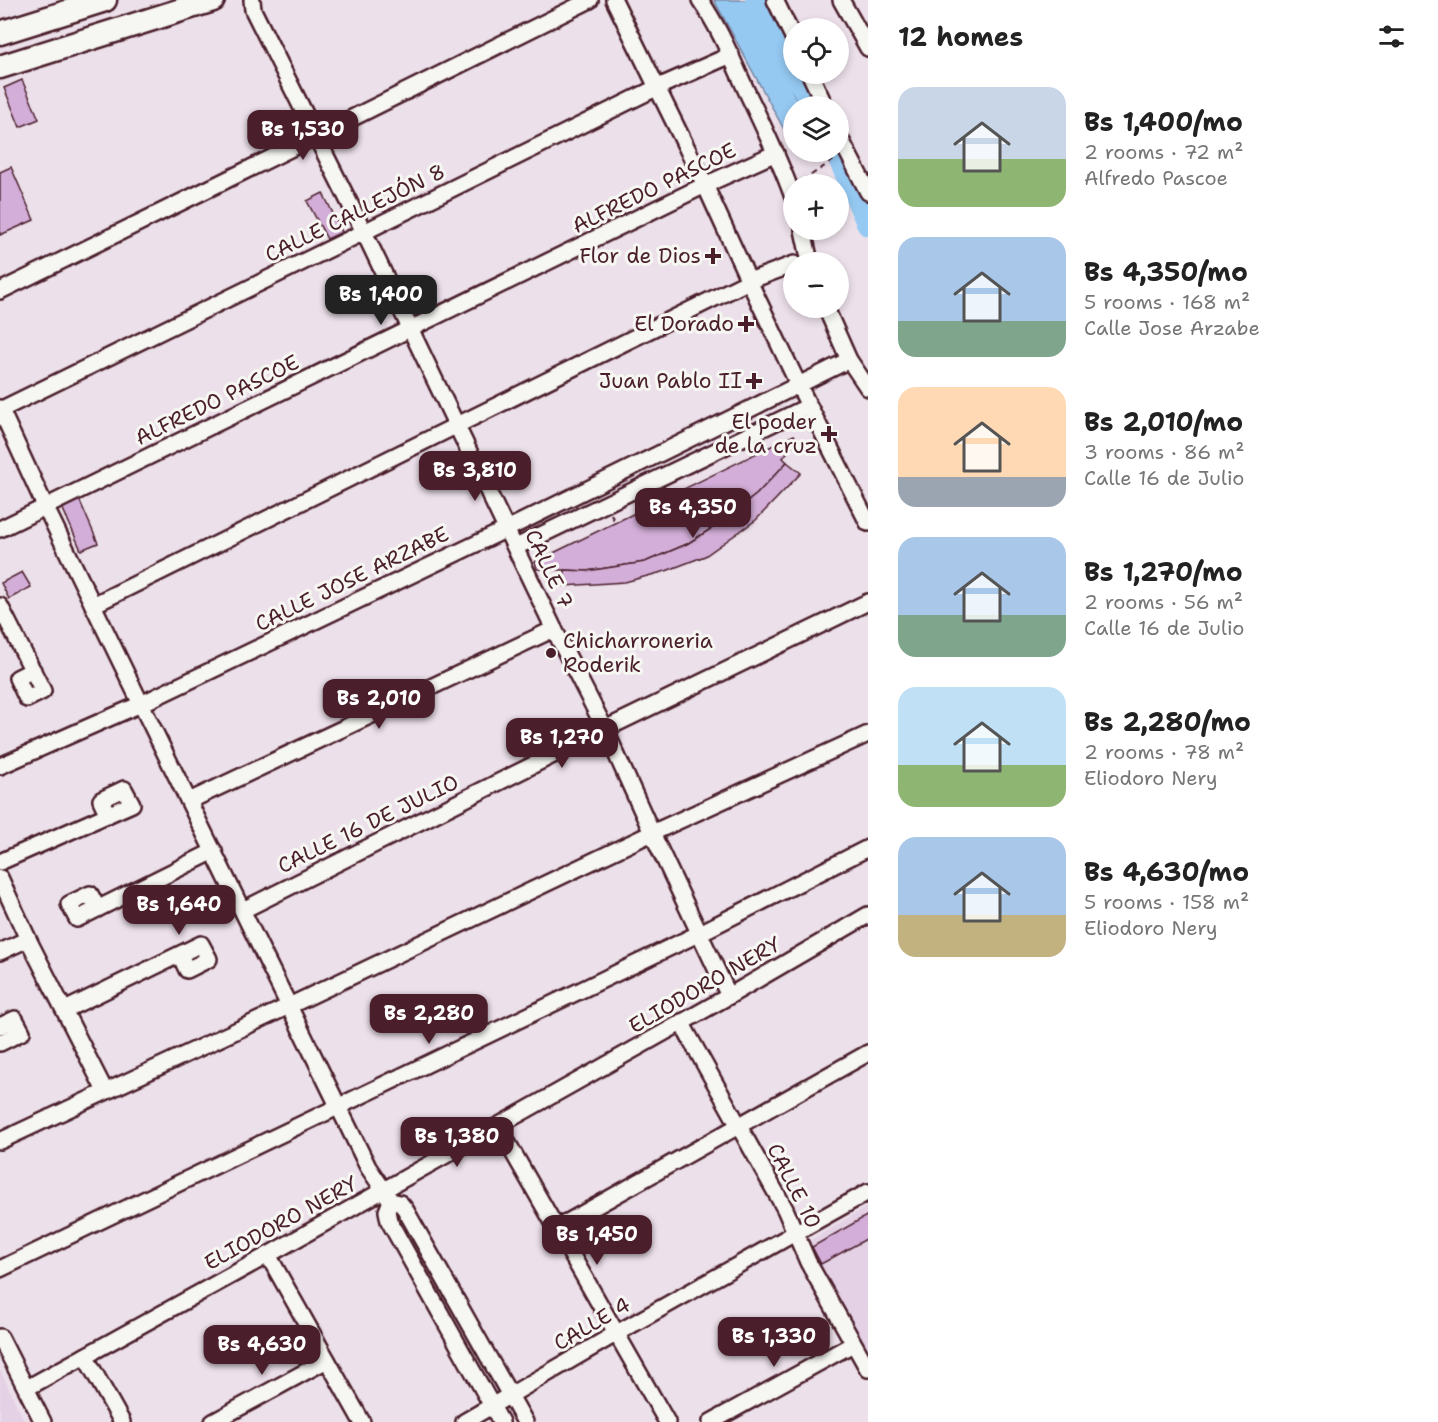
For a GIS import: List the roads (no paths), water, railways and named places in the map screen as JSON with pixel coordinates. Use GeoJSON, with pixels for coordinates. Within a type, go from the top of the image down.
{"type":"FeatureCollection","features":[{"type":"Feature","properties":{"kind":"highway"},"geometry":{"type":"LineString","coordinates":[[0,33],[80,3],[105,0]]}},
{"type":"Feature","properties":{"kind":"highway"},"geometry":{"type":"LineString","coordinates":[[0,67],[213,0]]}},
{"type":"Feature","properties":{"kind":"street","name":"CALLE 7"},"geometry":{"type":"LineString","coordinates":[[252,0],[254,10],[364,232],[554,629],[605,729],[729,996]]}},
{"type":"Feature","properties":{"kind":"street"},"geometry":{"type":"LineString","coordinates":[[0,291],[590,0]]}},
{"type":"Feature","properties":{"kind":"street"},"geometry":{"type":"LineString","coordinates":[[614,0],[705,185],[798,384],[868,523]]}},
{"type":"Feature","properties":{"kind":"street"},"geometry":{"type":"LineString","coordinates":[[700,0],[731,56],[784,174]]}},
{"type":"Feature","properties":{"kind":"street"},"geometry":{"type":"LineString","coordinates":[[775,0],[784,18]]}},
{"type":"Feature","properties":{"kind":"street"},"geometry":{"type":"LineString","coordinates":[[841,0],[868,48]]}},
{"type":"Feature","properties":{"kind":"street","name":"CALLE CALLEJÓN 8"},"geometry":{"type":"LineString","coordinates":[[0,409],[658,87],[731,56]]}},
{"type":"Feature","properties":{"kind":"street"},"geometry":{"type":"LineString","coordinates":[[849,150],[864,172],[868,192]]}},
{"type":"Feature","properties":{"kind":"street","name":"ALFREDO PASCOE"},"geometry":{"type":"LineString","coordinates":[[0,529],[705,185],[776,153]]}},
{"type":"Feature","properties":{"kind":"street"},"geometry":{"type":"LineString","coordinates":[[93,605],[748,280],[783,269]]}},
{"type":"Feature","properties":{"kind":"street"},"geometry":{"type":"LineString","coordinates":[[830,318],[849,360],[868,388]]}},
{"type":"Feature","properties":{"kind":"street","name":"CALLE JOSE ARZABE"},"geometry":{"type":"LineString","coordinates":[[0,766],[141,704],[507,529],[849,360]]}},
{"type":"Feature","properties":{"kind":"street"},"geometry":{"type":"LineString","coordinates":[[516,547],[809,406]]}},
{"type":"Feature","properties":{"kind":"street"},"geometry":{"type":"LineString","coordinates":[[0,409],[141,704],[368,1167],[387,1196],[400,1203],[405,1209],[525,1422]]}},
{"type":"Feature","properties":{"kind":"street","name":"CALLE 16 DE JULIO"},"geometry":{"type":"LineString","coordinates":[[243,910],[605,729],[868,602]]}},
{"type":"Feature","properties":{"kind":"street"},"geometry":{"type":"LineString","coordinates":[[0,606],[33,670]]}},
{"type":"Feature","properties":{"kind":"street"},"geometry":{"type":"LineString","coordinates":[[189,801],[554,629]]}},
{"type":"Feature","properties":{"kind":"street"},"geometry":{"type":"LineString","coordinates":[[0,1141],[652,833],[868,734]]}},
{"type":"Feature","properties":{"kind":"street"},"geometry":{"type":"LineString","coordinates":[[0,862],[108,815]]}},
{"type":"Feature","properties":{"kind":"street"},"geometry":{"type":"LineString","coordinates":[[0,1269],[700,933],[868,848]]}},
{"type":"Feature","properties":{"kind":"street"},"geometry":{"type":"LineString","coordinates":[[98,909],[214,850]]}},
{"type":"Feature","properties":{"kind":"street"},"geometry":{"type":"LineString","coordinates":[[0,878],[28,939],[105,1091]]}},
{"type":"Feature","properties":{"kind":"street","name":"ELIODORO NERY"},"geometry":{"type":"LineString","coordinates":[[27,1388],[268,1255],[387,1196],[498,1126],[867,919]]}},
{"type":"Feature","properties":{"kind":"street"},"geometry":{"type":"LineString","coordinates":[[0,952],[28,939]]}},
{"type":"Feature","properties":{"kind":"street"},"geometry":{"type":"LineString","coordinates":[[64,1010],[180,955]]}},
{"type":"Feature","properties":{"kind":"street"},"geometry":{"type":"LineString","coordinates":[[0,1026],[15,1019],[22,1032],[1,1041]]}},
{"type":"Feature","properties":{"kind":"street","name":"CALLE 10"},"geometry":{"type":"LineString","coordinates":[[681,1022],[785,1209],[808,1262],[868,1369]]}},
{"type":"Feature","properties":{"kind":"street"},"geometry":{"type":"LineString","coordinates":[[556,1228],[868,1053]]}},
{"type":"Feature","properties":{"kind":"street"},"geometry":{"type":"LineString","coordinates":[[498,1126],[667,1422]]}},
{"type":"Feature","properties":{"kind":"street","name":"CALLE 4"},"geometry":{"type":"LineString","coordinates":[[464,1422],[868,1192]]}},
{"type":"Feature","properties":{"kind":"street"},"geometry":{"type":"LineString","coordinates":[[387,1196],[389,1221],[501,1422]]}},
{"type":"Feature","properties":{"kind":"street"},"geometry":{"type":"LineString","coordinates":[[268,1255],[362,1422]]}},
{"type":"Feature","properties":{"kind":"street"},"geometry":{"type":"LineString","coordinates":[[0,1337],[43,1422]]}},
{"type":"Feature","properties":{"kind":"street"},"geometry":{"type":"LineString","coordinates":[[711,1422],[852,1344]]}},
{"type":"Feature","properties":{"kind":"street"},"geometry":{"type":"LineString","coordinates":[[85,1356],[122,1422]]}},
{"type":"Feature","properties":{"kind":"street"},"geometry":{"type":"LineString","coordinates":[[213,1422],[327,1360]]}},
{"type":"Feature","properties":{"kind":"water"},"geometry":{"type":"Polygon","coordinates":[[[714,0],[753,0],[783,69],[783,84],[789,84],[795,96],[783,96],[783,128],[714,0]]]}},
{"type":"Feature","properties":{"kind":"waterway"},"geometry":{"type":"LineString","coordinates":[[756,0],[783,50]]}},
{"type":"Feature","properties":{"kind":"waterway"},"geometry":{"type":"LineString","coordinates":[[801,84],[807,96]]}},
{"type":"Feature","properties":{"kind":"waterway"},"geometry":{"type":"LineString","coordinates":[[840,162],[868,225]]}},
{"type":"Feature","properties":{"kind":"place","name":"Flor de Dios"},"geometry":{"type":"Point","coordinates":[713,256]}},
{"type":"Feature","properties":{"kind":"place","name":"El Dorado"},"geometry":{"type":"Point","coordinates":[746,324]}},
{"type":"Feature","properties":{"kind":"place","name":"Juan Pablo II"},"geometry":{"type":"Point","coordinates":[754,381]}},
{"type":"Feature","properties":{"kind":"place","name":"El poder de la cruz"},"geometry":{"type":"Point","coordinates":[829,434]}},
{"type":"Feature","properties":{"kind":"place","name":"Chicharroneria Roderik"},"geometry":{"type":"Point","coordinates":[551,653]}}]}
